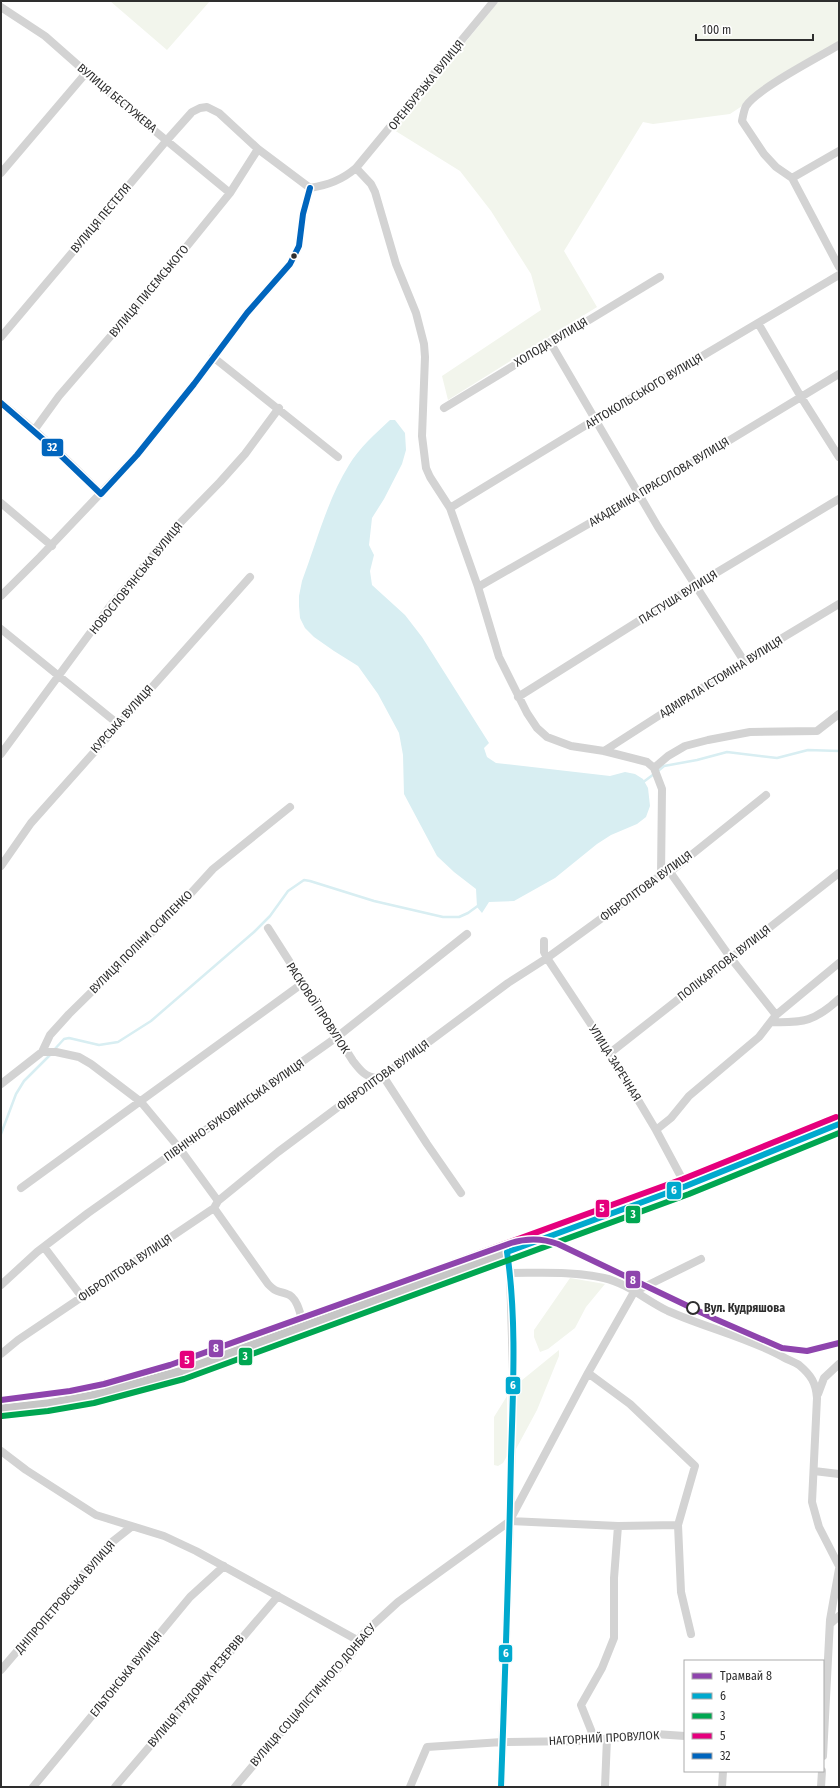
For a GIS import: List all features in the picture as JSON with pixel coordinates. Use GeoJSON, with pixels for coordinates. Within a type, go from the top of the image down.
{"type":"FeatureCollection","features":[{"type":"Feature","properties":{"kind":"main road"},"geometry":{"type":"LineString","coordinates":[[1,1408],[44,1404],[112,1392],[167,1375],[304,1327],[686,1186],[839,1124]]}},
{"type":"Feature","properties":{"kind":"street","name":"ОРЕНБУРЗЬКА ВУЛИЦЯ"},"geometry":{"type":"LineString","coordinates":[[310,188],[333,183],[350,174],[356,168],[494,1]]}},
{"type":"Feature","properties":{"kind":"street","name":"ВУЛИЦЯ БЕСТУЖЕВА"},"geometry":{"type":"LineString","coordinates":[[1,8],[45,36],[86,73],[230,193]]}},
{"type":"Feature","properties":{"kind":"street"},"geometry":{"type":"LineString","coordinates":[[839,45],[764,90],[752,99],[746,107],[742,121],[764,154],[776,167],[792,178],[839,267]]}},
{"type":"Feature","properties":{"kind":"street"},"geometry":{"type":"LineString","coordinates":[[1,173],[86,73]]}},
{"type":"Feature","properties":{"kind":"street","name":"ВУЛИЦЯ ПЕСТЕЛЯ"},"geometry":{"type":"LineString","coordinates":[[1,337],[192,112],[200,108],[207,107],[219,113],[258,149]]}},
{"type":"Feature","properties":{"kind":"street"},"geometry":{"type":"LineString","coordinates":[[1,596],[52,546],[137,456],[182,400],[247,313],[287,269],[295,256],[299,246],[304,210],[310,188],[258,149]]}},
{"type":"Feature","properties":{"kind":"street","name":"ВУЛИЦЯ ПИСЕМСЬКОГО"},"geometry":{"type":"LineString","coordinates":[[35,429],[59,396],[166,272],[230,193],[258,149]]}},
{"type":"Feature","properties":{"kind":"street"},"geometry":{"type":"LineString","coordinates":[[792,178],[839,151]]}},
{"type":"Feature","properties":{"kind":"street"},"geometry":{"type":"LineString","coordinates":[[356,168],[371,184],[375,192],[400,277],[422,330],[425,357],[422,436],[426,468],[430,477],[450,508],[478,587],[499,656],[527,713],[537,728],[547,736],[571,746],[647,762],[654,768],[662,789],[663,800],[661,875]]}},
{"type":"Feature","properties":{"kind":"street","name":"АНТОКОЛЬСЬКОГО ВУЛИЦЯ"},"geometry":{"type":"LineString","coordinates":[[450,508],[596,419],[839,275]]}},
{"type":"Feature","properties":{"kind":"street","name":"ХОЛОДА ВУЛИЦЯ"},"geometry":{"type":"LineString","coordinates":[[444,408],[550,342],[660,277]]}},
{"type":"Feature","properties":{"kind":"street"},"geometry":{"type":"LineString","coordinates":[[758,323],[801,397],[839,457]]}},
{"type":"Feature","properties":{"kind":"street"},"geometry":{"type":"LineString","coordinates":[[550,342],[639,495],[744,661]]}},
{"type":"Feature","properties":{"kind":"street"},"geometry":{"type":"LineString","coordinates":[[213,357],[279,408],[338,457]]}},
{"type":"Feature","properties":{"kind":"street","name":"АКАДЕМІКА ПРАСОЛОВА ВУЛИЦЯ"},"geometry":{"type":"LineString","coordinates":[[478,587],[639,495],[839,374]]}},
{"type":"Feature","properties":{"kind":"street"},"geometry":{"type":"LineString","coordinates":[[1,402],[35,429],[102,494]]}},
{"type":"Feature","properties":{"kind":"street","name":"НОВОСЛОВ'ЯНСЬКА ВУЛИЦЯ"},"geometry":{"type":"LineString","coordinates":[[1,754],[60,676],[110,606],[179,524],[245,454],[279,408]]}},
{"type":"Feature","properties":{"kind":"street","name":"ПАСТУША ВУЛИЦЯ"},"geometry":{"type":"LineString","coordinates":[[518,697],[696,585],[839,499]]}},
{"type":"Feature","properties":{"kind":"street"},"geometry":{"type":"LineString","coordinates":[[1,503],[52,546]]}},
{"type":"Feature","properties":{"kind":"street","name":"КУРСЬКА ВУЛИЦЯ"},"geometry":{"type":"LineString","coordinates":[[1,866],[31,823],[250,577]]}},
{"type":"Feature","properties":{"kind":"street","name":"АДМІРАЛА ІСТОМІНА ВУЛИЦЯ"},"geometry":{"type":"LineString","coordinates":[[604,752],[744,661],[839,604]]}},
{"type":"Feature","properties":{"kind":"street"},"geometry":{"type":"LineString","coordinates":[[1,629],[118,724]]}},
{"type":"Feature","properties":{"kind":"street"},"geometry":{"type":"LineString","coordinates":[[654,768],[668,756],[684,746],[750,732],[817,731],[839,714]]}},
{"type":"Feature","properties":{"kind":"street","name":"ФІБРОЛІТОВА ВУЛИЦЯ"},"geometry":{"type":"LineString","coordinates":[[1,1354],[18,1340],[216,1205],[278,1152],[508,983],[547,958],[661,875],[670,872],[766,795]]}},
{"type":"Feature","properties":{"kind":"street","name":"ВУЛИЦЯ ПОЛІНИ ОСИПЕНКО"},"geometry":{"type":"LineString","coordinates":[[1,1084],[48,1051],[50,1035],[69,1014],[178,908],[213,869],[290,807]]}},
{"type":"Feature","properties":{"kind":"street"},"geometry":{"type":"LineString","coordinates":[[670,872],[774,1018],[793,1023],[819,1016],[839,999]]}},
{"type":"Feature","properties":{"kind":"street","name":"ПОЛІКАРПОВА ВУЛИЦЯ"},"geometry":{"type":"LineString","coordinates":[[610,1053],[730,957],[839,873]]}},
{"type":"Feature","properties":{"kind":"street","name":"РАСКОВОЇ ПРОВУЛОК"},"geometry":{"type":"LineString","coordinates":[[268,928],[353,1062],[362,1073],[369,1077],[380,1077]]}},
{"type":"Feature","properties":{"kind":"street","name":"ПІВНІЧНО-БУКОВИНСЬКА ВУЛИЦЯ"},"geometry":{"type":"LineString","coordinates":[[1,1285],[44,1247],[88,1213],[337,1037],[467,934]]}},
{"type":"Feature","properties":{"kind":"street","name":"УЛИЦА ЗАРЕЧНАЯ"},"geometry":{"type":"LineString","coordinates":[[544,941],[544,952],[547,958],[610,1053],[656,1130],[686,1186]]}},
{"type":"Feature","properties":{"kind":"street"},"geometry":{"type":"LineString","coordinates":[[656,1130],[671,1118],[688,1096],[759,1037],[774,1018],[839,963]]}},
{"type":"Feature","properties":{"kind":"street"},"geometry":{"type":"LineString","coordinates":[[21,1188],[303,983]]}},
{"type":"Feature","properties":{"kind":"street"},"geometry":{"type":"LineString","coordinates":[[48,1051],[79,1057],[91,1064],[141,1102],[180,1149],[268,1284],[278,1293],[288,1294],[293,1298],[297,1304],[304,1327]]}},
{"type":"Feature","properties":{"kind":"street"},"geometry":{"type":"LineString","coordinates":[[380,1077],[461,1193]]}},
{"type":"Feature","properties":{"kind":"street"},"geometry":{"type":"LineString","coordinates":[[44,1247],[82,1297]]}},
{"type":"Feature","properties":{"kind":"street"},"geometry":{"type":"LineString","coordinates":[[500,1787],[510,1521],[513,1372],[510,1273],[507,1252]]}},
{"type":"Feature","properties":{"kind":"street"},"geometry":{"type":"LineString","coordinates":[[510,1521],[588,1374],[634,1292],[701,1259]]}},
{"type":"Feature","properties":{"kind":"street"},"geometry":{"type":"LineString","coordinates":[[510,1273],[566,1273],[604,1278],[620,1283],[667,1311],[752,1342],[797,1364],[814,1382],[817,1398]]}},
{"type":"Feature","properties":{"kind":"street"},"geometry":{"type":"LineString","coordinates":[[824,1723],[830,1624],[839,1567],[819,1527],[811,1491],[814,1471],[817,1398],[824,1378],[839,1364]]}},
{"type":"Feature","properties":{"kind":"street"},"geometry":{"type":"LineString","coordinates":[[588,1374],[630,1404],[695,1466],[678,1525],[681,1592],[691,1634]]}},
{"type":"Feature","properties":{"kind":"street"},"geometry":{"type":"LineString","coordinates":[[1,1451],[26,1470],[96,1515],[164,1536],[224,1566],[358,1641]]}},
{"type":"Feature","properties":{"kind":"street"},"geometry":{"type":"LineString","coordinates":[[814,1471],[839,1474]]}},
{"type":"Feature","properties":{"kind":"street"},"geometry":{"type":"LineString","coordinates":[[510,1521],[618,1526],[678,1525]]}},
{"type":"Feature","properties":{"kind":"street","name":"ВУЛИЦЯ СОЦІАЛІСТИЧНОГО ДОНБАСУ"},"geometry":{"type":"LineString","coordinates":[[235,1787],[288,1724],[352,1653],[362,1635],[398,1602],[510,1521]]}},
{"type":"Feature","properties":{"kind":"street"},"geometry":{"type":"LineString","coordinates":[[595,1740],[581,1705],[602,1668],[614,1638],[614,1578],[618,1526]]}},
{"type":"Feature","properties":{"kind":"street","name":"ДНІПРОПЕТРОВСЬКА ВУЛИЦЯ"},"geometry":{"type":"LineString","coordinates":[[1,1670],[108,1546],[131,1527]]}},
{"type":"Feature","properties":{"kind":"street","name":"ЕЛЬТОНСЬКА ВУЛИЦЯ"},"geometry":{"type":"LineString","coordinates":[[33,1787],[190,1597],[224,1566]]}},
{"type":"Feature","properties":{"kind":"street","name":"ВУЛИЦЯ ТРУДОВИХ РЕЗЕРВІВ"},"geometry":{"type":"LineString","coordinates":[[115,1787],[278,1596]]}},
{"type":"Feature","properties":{"kind":"street"},"geometry":{"type":"LineString","coordinates":[[830,1624],[839,1616]]}},
{"type":"Feature","properties":{"kind":"street","name":"НАГОРНИЙ ПРОВУЛОК"},"geometry":{"type":"LineString","coordinates":[[410,1787],[427,1747],[502,1742],[595,1740],[655,1734],[684,1736]]}},
{"type":"Feature","properties":{"kind":"street"},"geometry":{"type":"LineString","coordinates":[[605,1787],[607,1738]]}},
{"type":"Feature","properties":{"kind":"street"},"geometry":{"type":"LineString","coordinates":[[722,1787],[723,1772]]}},
{"type":"Feature","properties":{"kind":"street"},"geometry":{"type":"LineString","coordinates":[[822,1772],[822,1787]]}},
{"type":"Feature","properties":{"kind":"shaded area"},"geometry":{"type":"Polygon","coordinates":[[[110,1],[210,1],[167,50],[110,1]]]}},
{"type":"Feature","properties":{"kind":"shaded area"},"geometry":{"type":"Polygon","coordinates":[[[499,1],[839,1],[839,42],[730,114],[653,124],[643,122],[564,251],[597,307],[448,400],[442,376],[541,310],[531,274],[491,211],[460,171],[394,130],[499,1]]]}},
{"type":"Feature","properties":{"kind":"shaded area"},"geometry":{"type":"Polygon","coordinates":[[[390,420],[395,420],[405,433],[406,450],[402,464],[384,499],[372,518],[369,545],[374,555],[370,571],[372,585],[405,615],[422,637],[489,743],[484,748],[487,757],[496,763],[610,776],[625,772],[635,774],[643,779],[648,788],[650,806],[646,817],[637,824],[611,835],[597,844],[555,878],[514,901],[489,902],[482,913],[477,907],[476,889],[454,872],[437,856],[404,794],[403,755],[399,733],[378,694],[358,666],[314,637],[305,628],[300,618],[299,596],[302,581],[335,492],[349,465],[358,453],[390,420]]]}},
{"type":"Feature","properties":{"kind":"shaded area"},"geometry":{"type":"Polygon","coordinates":[[[570,1278],[605,1284],[586,1307],[575,1328],[548,1349],[540,1352],[534,1337],[534,1330],[570,1278]]]}},
{"type":"Feature","properties":{"kind":"shaded area"},"geometry":{"type":"Polygon","coordinates":[[[559,1350],[559,1356],[537,1410],[516,1449],[516,1385],[559,1350]]]}},
{"type":"Feature","properties":{"kind":"shaded area"},"geometry":{"type":"Polygon","coordinates":[[[507,1396],[507,1456],[503,1463],[498,1466],[494,1465],[494,1417],[507,1396]]]}},
{"type":"Feature","properties":{"kind":"waterway"},"geometry":{"type":"LineString","coordinates":[[658,771],[664,766],[697,760],[727,752],[777,758],[808,750],[839,751]]}},
{"type":"Feature","properties":{"kind":"waterway"},"geometry":{"type":"LineString","coordinates":[[642,783],[654,774]]}},
{"type":"Feature","properties":{"kind":"waterway"},"geometry":{"type":"LineString","coordinates":[[53,1051],[64,1039],[69,1038],[99,1045],[118,1042],[151,1021],[254,932],[270,916],[288,891],[304,880],[374,901],[443,917],[459,917],[468,913],[479,905]]}},
{"type":"Feature","properties":{"kind":"waterway"},"geometry":{"type":"LineString","coordinates":[[1,1134],[16,1094],[24,1081],[50,1055]]}},
{"type":"Feature","properties":{"kind":"tram line","name":"8"},"geometry":{"type":"LineString","coordinates":[[1,1400],[70,1391],[104,1384],[170,1365],[523,1240],[540,1240],[558,1244],[715,1319],[782,1348],[807,1351],[839,1343]]}},
{"type":"Feature","properties":{"kind":"transit line","name":"32"},"geometry":{"type":"LineString","coordinates":[[101,494],[137,455],[194,384],[247,313],[290,264],[299,246],[303,214],[310,188]]}},
{"type":"Feature","properties":{"kind":"transit line","name":"32"},"geometry":{"type":"LineString","coordinates":[[1,403],[52,447],[101,494]]}},
{"type":"Feature","properties":{"kind":"transit line","name":"5"},"geometry":{"type":"LineString","coordinates":[[1,1400],[46,1395],[90,1387],[178,1363],[683,1179],[836,1117]]}},
{"type":"Feature","properties":{"kind":"transit line","name":"6"},"geometry":{"type":"LineString","coordinates":[[507,1252],[686,1186],[839,1124]]}},
{"type":"Feature","properties":{"kind":"transit line","name":"3"},"geometry":{"type":"LineString","coordinates":[[2,1416],[48,1411],[94,1403],[184,1379],[689,1194],[839,1133]]}},
{"type":"Feature","properties":{"kind":"transit line","name":"6"},"geometry":{"type":"LineString","coordinates":[[501,1787],[513,1380],[512,1303],[507,1252]]}},
{"type":"Feature","properties":{"kind":"place","name":"Вул. Кудряшова"},"geometry":{"type":"Point","coordinates":[693,1308]}}]}
